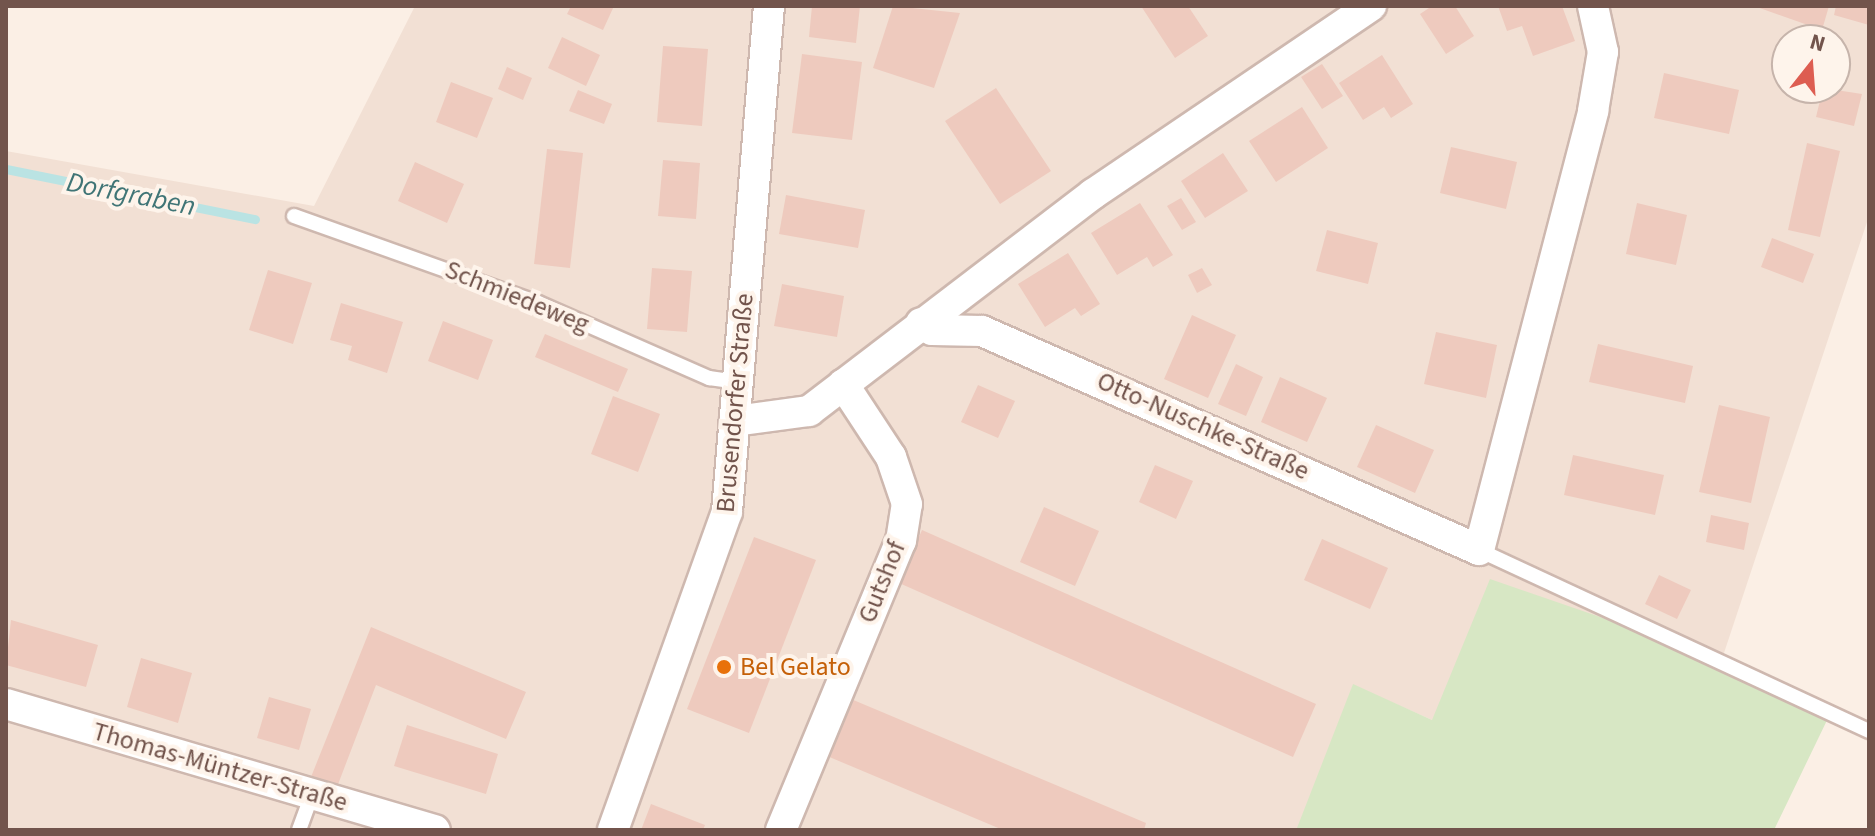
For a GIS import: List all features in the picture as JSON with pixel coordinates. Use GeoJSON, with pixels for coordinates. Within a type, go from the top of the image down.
{"type":"FeatureCollection","features":[{"type":"Feature","properties":{"kind":"street","name":"Brusendorfer Straße"},"geometry":{"type":"LineString","coordinates":[[613,830],[710,575],[727,512],[769,6]]}},
{"type":"Feature","properties":{"kind":"street"},"geometry":{"type":"LineString","coordinates":[[735,421],[788,419],[843,384],[1093,194],[1371,6]]}},
{"type":"Feature","properties":{"kind":"street"},"geometry":{"type":"LineString","coordinates":[[1479,550],[1593,111],[1603,52],[1593,6]]}},
{"type":"Feature","properties":{"kind":"street","name":"Otto-Nuschke-Straße"},"geometry":{"type":"LineString","coordinates":[[921,323],[982,331],[1479,550]]}},
{"type":"Feature","properties":{"kind":"street","name":"Gutshof"},"geometry":{"type":"LineString","coordinates":[[781,830],[901,541],[907,504],[891,457],[843,384]]}},
{"type":"Feature","properties":{"kind":"street","name":"Thomas-Müntzer-Straße"},"geometry":{"type":"LineString","coordinates":[[6,704],[435,830]]}},
{"type":"Feature","properties":{"kind":"lane","name":"Schmiedeweg"},"geometry":{"type":"LineString","coordinates":[[294,216],[538,303],[709,378],[737,382]]}},
{"type":"Feature","properties":{"kind":"lane","name":"Otto-Nuschke-Straße"},"geometry":{"type":"LineString","coordinates":[[1479,550],[1869,731]]}},
{"type":"Feature","properties":{"kind":"lane"},"geometry":{"type":"LineString","coordinates":[[299,830],[312,794]]}},
{"type":"Feature","properties":{"kind":"shaded area"},"geometry":{"type":"Polygon","coordinates":[[[415,6],[1869,6],[1869,216],[1722,659],[1432,720],[1353,685],[1301,830],[6,830],[6,151],[314,206],[415,6]]]}},
{"type":"Feature","properties":{"kind":"green space"},"geometry":{"type":"Polygon","coordinates":[[[1490,579],[1722,659],[1831,712],[1774,830],[1297,828],[1353,684],[1432,720],[1490,579]]]}},
{"type":"Feature","properties":{"kind":"building"},"geometry":{"type":"Polygon","coordinates":[[[571,6],[614,6],[603,30],[567,14],[571,6]]]}},
{"type":"Feature","properties":{"kind":"building"},"geometry":{"type":"Polygon","coordinates":[[[812,6],[860,6],[856,43],[809,37],[812,6]]]}},
{"type":"Feature","properties":{"kind":"building"},"geometry":{"type":"Polygon","coordinates":[[[893,6],[960,13],[934,88],[873,68],[893,6]]]}},
{"type":"Feature","properties":{"kind":"building"},"geometry":{"type":"Polygon","coordinates":[[[1141,6],[1188,6],[1208,36],[1175,58],[1141,6]]]}},
{"type":"Feature","properties":{"kind":"building"},"geometry":{"type":"Polygon","coordinates":[[[1432,6],[1455,6],[1474,36],[1446,54],[1420,14],[1432,6]]]}},
{"type":"Feature","properties":{"kind":"building"},"geometry":{"type":"Polygon","coordinates":[[[1498,6],[1562,6],[1575,41],[1533,56],[1522,26],[1507,31],[1498,6]]]}},
{"type":"Feature","properties":{"kind":"building"},"geometry":{"type":"Polygon","coordinates":[[[1754,6],[1829,6],[1824,24],[1805,24],[1754,6]]]}},
{"type":"Feature","properties":{"kind":"building"},"geometry":{"type":"Polygon","coordinates":[[[1836,6],[1869,6],[1869,25],[1834,15],[1836,6]]]}},
{"type":"Feature","properties":{"kind":"building"},"geometry":{"type":"Polygon","coordinates":[[[562,37],[600,55],[586,86],[548,68],[562,37]]]}},
{"type":"Feature","properties":{"kind":"building"},"geometry":{"type":"Polygon","coordinates":[[[663,46],[708,49],[702,126],[657,122],[663,46]]]}},
{"type":"Feature","properties":{"kind":"building"},"geometry":{"type":"Polygon","coordinates":[[[802,54],[862,62],[852,140],[792,133],[802,54]]]}},
{"type":"Feature","properties":{"kind":"building"},"geometry":{"type":"Polygon","coordinates":[[[1382,55],[1413,104],[1391,118],[1384,107],[1363,120],[1339,83],[1382,55]]]}},
{"type":"Feature","properties":{"kind":"building"},"geometry":{"type":"Polygon","coordinates":[[[1322,64],[1343,96],[1322,109],[1301,77],[1322,64]]]}},
{"type":"Feature","properties":{"kind":"building"},"geometry":{"type":"Polygon","coordinates":[[[507,67],[532,78],[523,100],[498,89],[507,67]]]}},
{"type":"Feature","properties":{"kind":"building"},"geometry":{"type":"Polygon","coordinates":[[[1664,73],[1739,90],[1729,134],[1654,118],[1664,73]]]}},
{"type":"Feature","properties":{"kind":"building"},"geometry":{"type":"Polygon","coordinates":[[[451,82],[493,98],[477,138],[436,122],[451,82]]]}},
{"type":"Feature","properties":{"kind":"building"},"geometry":{"type":"Polygon","coordinates":[[[996,88],[1051,171],[1000,204],[945,121],[996,88]]]}},
{"type":"Feature","properties":{"kind":"building"},"geometry":{"type":"Polygon","coordinates":[[[578,90],[612,104],[604,124],[569,111],[578,90]]]}},
{"type":"Feature","properties":{"kind":"building"},"geometry":{"type":"Polygon","coordinates":[[[1851,92],[1862,94],[1854,126],[1816,117],[1819,104],[1851,104],[1851,92]]]}},
{"type":"Feature","properties":{"kind":"building"},"geometry":{"type":"Polygon","coordinates":[[[1302,107],[1328,148],[1276,182],[1249,141],[1302,107]]]}},
{"type":"Feature","properties":{"kind":"building"},"geometry":{"type":"Polygon","coordinates":[[[1807,143],[1840,151],[1820,237],[1788,230],[1807,143]]]}},
{"type":"Feature","properties":{"kind":"building"},"geometry":{"type":"Polygon","coordinates":[[[1451,147],[1517,162],[1506,209],[1440,193],[1451,147]]]}},
{"type":"Feature","properties":{"kind":"building"},"geometry":{"type":"Polygon","coordinates":[[[547,149],[583,153],[570,268],[534,264],[547,149]]]}},
{"type":"Feature","properties":{"kind":"building"},"geometry":{"type":"Polygon","coordinates":[[[1223,153],[1248,191],[1205,218],[1181,181],[1223,153]]]}},
{"type":"Feature","properties":{"kind":"building"},"geometry":{"type":"Polygon","coordinates":[[[663,160],[700,163],[696,219],[658,216],[663,160]]]}},
{"type":"Feature","properties":{"kind":"building"},"geometry":{"type":"Polygon","coordinates":[[[415,162],[464,184],[447,223],[398,201],[415,162]]]}},
{"type":"Feature","properties":{"kind":"building"},"geometry":{"type":"Polygon","coordinates":[[[786,195],[865,210],[858,248],[779,234],[786,195]]]}},
{"type":"Feature","properties":{"kind":"building"},"geometry":{"type":"Polygon","coordinates":[[[1181,198],[1196,222],[1182,230],[1167,206],[1181,198]]]}},
{"type":"Feature","properties":{"kind":"building"},"geometry":{"type":"Polygon","coordinates":[[[1140,203],[1173,255],[1153,267],[1147,257],[1117,275],[1091,233],[1140,203]]]}},
{"type":"Feature","properties":{"kind":"building"},"geometry":{"type":"Polygon","coordinates":[[[1637,203],[1687,215],[1676,265],[1626,254],[1637,203]]]}},
{"type":"Feature","properties":{"kind":"building"},"geometry":{"type":"Polygon","coordinates":[[[1327,230],[1378,243],[1368,284],[1316,271],[1327,230]]]}},
{"type":"Feature","properties":{"kind":"building"},"geometry":{"type":"Polygon","coordinates":[[[1772,238],[1814,254],[1803,283],[1761,267],[1772,238]]]}},
{"type":"Feature","properties":{"kind":"building"},"geometry":{"type":"Polygon","coordinates":[[[1068,253],[1100,304],[1081,316],[1075,308],[1045,327],[1018,284],[1068,253]]]}},
{"type":"Feature","properties":{"kind":"building"},"geometry":{"type":"Polygon","coordinates":[[[652,268],[692,271],[687,332],[647,329],[652,268]]]}},
{"type":"Feature","properties":{"kind":"building"},"geometry":{"type":"Polygon","coordinates":[[[1202,268],[1212,285],[1197,293],[1188,275],[1202,268]]]}},
{"type":"Feature","properties":{"kind":"building"},"geometry":{"type":"Polygon","coordinates":[[[268,270],[312,283],[293,344],[249,330],[268,270]]]}},
{"type":"Feature","properties":{"kind":"building"},"geometry":{"type":"Polygon","coordinates":[[[782,284],[844,296],[837,337],[774,326],[782,284]]]}},
{"type":"Feature","properties":{"kind":"building"},"geometry":{"type":"Polygon","coordinates":[[[341,303],[403,322],[387,373],[348,360],[352,346],[330,340],[341,303]]]}},
{"type":"Feature","properties":{"kind":"building"},"geometry":{"type":"Polygon","coordinates":[[[1192,315],[1236,335],[1208,398],[1164,379],[1192,315]]]}},
{"type":"Feature","properties":{"kind":"building"},"geometry":{"type":"Polygon","coordinates":[[[443,321],[493,340],[478,380],[428,361],[443,321]]]}},
{"type":"Feature","properties":{"kind":"building"},"geometry":{"type":"Polygon","coordinates":[[[1436,332],[1497,345],[1486,398],[1424,384],[1436,332]]]}},
{"type":"Feature","properties":{"kind":"building"},"geometry":{"type":"Polygon","coordinates":[[[545,334],[628,369],[618,392],[535,357],[545,334]]]}},
{"type":"Feature","properties":{"kind":"building"},"geometry":{"type":"Polygon","coordinates":[[[1598,344],[1693,366],[1685,403],[1589,382],[1598,344]]]}},
{"type":"Feature","properties":{"kind":"building"},"geometry":{"type":"Polygon","coordinates":[[[1236,364],[1263,377],[1246,416],[1218,404],[1236,364]]]}},
{"type":"Feature","properties":{"kind":"building"},"geometry":{"type":"Polygon","coordinates":[[[1280,377],[1327,398],[1307,442],[1261,422],[1280,377]]]}},
{"type":"Feature","properties":{"kind":"building"},"geometry":{"type":"Polygon","coordinates":[[[978,385],[1015,401],[998,438],[961,422],[978,385]]]}},
{"type":"Feature","properties":{"kind":"building"},"geometry":{"type":"Polygon","coordinates":[[[613,396],[660,414],[638,472],[591,454],[613,396]]]}},
{"type":"Feature","properties":{"kind":"building"},"geometry":{"type":"Polygon","coordinates":[[[1719,405],[1770,417],[1751,503],[1699,492],[1719,405]]]}},
{"type":"Feature","properties":{"kind":"building"},"geometry":{"type":"Polygon","coordinates":[[[1376,425],[1434,450],[1415,493],[1357,467],[1376,425]]]}},
{"type":"Feature","properties":{"kind":"building"},"geometry":{"type":"Polygon","coordinates":[[[1573,455],[1664,475],[1655,515],[1564,495],[1573,455]]]}},
{"type":"Feature","properties":{"kind":"building"},"geometry":{"type":"Polygon","coordinates":[[[1155,465],[1193,481],[1176,519],[1139,502],[1155,465]]]}},
{"type":"Feature","properties":{"kind":"building"},"geometry":{"type":"Polygon","coordinates":[[[1044,507],[1099,531],[1075,586],[1020,562],[1044,507]]]}},
{"type":"Feature","properties":{"kind":"building"},"geometry":{"type":"Polygon","coordinates":[[[1711,515],[1749,523],[1744,550],[1706,542],[1711,515]]]}},
{"type":"Feature","properties":{"kind":"building"},"geometry":{"type":"Polygon","coordinates":[[[922,530],[1316,704],[1293,757],[899,583],[922,530]]]}},
{"type":"Feature","properties":{"kind":"building"},"geometry":{"type":"Polygon","coordinates":[[[754,537],[816,560],[749,733],[687,709],[754,537]]]}},
{"type":"Feature","properties":{"kind":"building"},"geometry":{"type":"Polygon","coordinates":[[[1322,539],[1388,568],[1370,609],[1304,580],[1322,539]]]}},
{"type":"Feature","properties":{"kind":"building"},"geometry":{"type":"Polygon","coordinates":[[[1659,575],[1691,590],[1677,619],[1645,604],[1659,575]]]}},
{"type":"Feature","properties":{"kind":"building"},"geometry":{"type":"Polygon","coordinates":[[[11,620],[98,645],[86,687],[6,665],[11,620]]]}},
{"type":"Feature","properties":{"kind":"building"},"geometry":{"type":"Polygon","coordinates":[[[371,627],[526,692],[506,739],[376,685],[337,787],[311,777],[371,627]]]}},
{"type":"Feature","properties":{"kind":"building"},"geometry":{"type":"Polygon","coordinates":[[[141,658],[192,673],[178,723],[127,707],[141,658]]]}},
{"type":"Feature","properties":{"kind":"building"},"geometry":{"type":"Polygon","coordinates":[[[269,697],[311,709],[299,750],[257,738],[269,697]]]}},
{"type":"Feature","properties":{"kind":"building"},"geometry":{"type":"Polygon","coordinates":[[[851,699],[1146,823],[1144,830],[1003,830],[827,756],[851,699]]]}},
{"type":"Feature","properties":{"kind":"building"},"geometry":{"type":"Polygon","coordinates":[[[407,725],[498,754],[486,794],[394,766],[407,725]]]}},
{"type":"Feature","properties":{"kind":"building"},"geometry":{"type":"Polygon","coordinates":[[[651,804],[705,825],[703,830],[641,830],[651,804]]]}},
{"type":"Feature","properties":{"kind":"waterway","name":"Dorfgraben"},"geometry":{"type":"LineString","coordinates":[[6,169],[255,219]]}},
{"type":"Feature","properties":{"kind":"place","name":"Bel Gelato"},"geometry":{"type":"Point","coordinates":[724,667]}}]}
